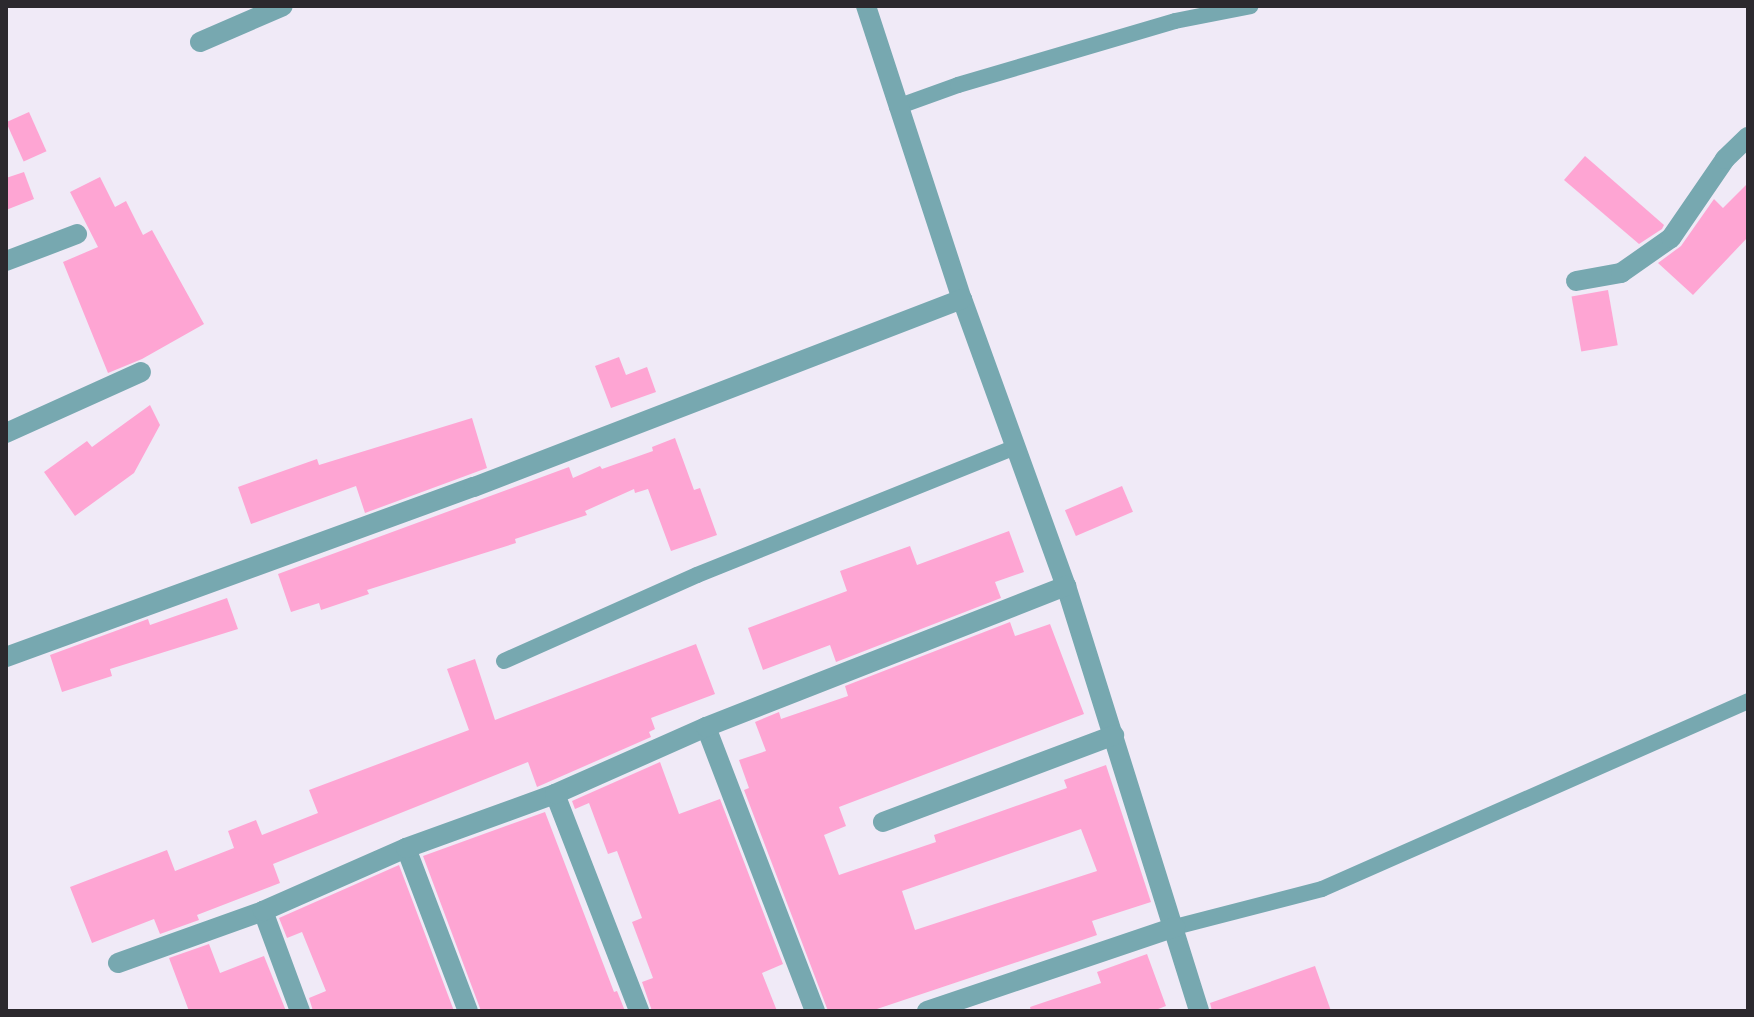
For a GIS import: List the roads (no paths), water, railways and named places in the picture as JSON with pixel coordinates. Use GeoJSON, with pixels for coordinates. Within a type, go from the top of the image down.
{"type":"FeatureCollection","features":[{"type":"Feature","properties":{"kind":"street"},"geometry":{"type":"LineString","coordinates":[[200,42],[283,6]]}},
{"type":"Feature","properties":{"kind":"street"},"geometry":{"type":"LineString","coordinates":[[866,6],[962,299],[1066,586],[1199,1011]]}},
{"type":"Feature","properties":{"kind":"street"},"geometry":{"type":"LineString","coordinates":[[1576,281],[1621,273],[1671,238],[1725,159],[1748,137]]}},
{"type":"Feature","properties":{"kind":"street"},"geometry":{"type":"LineString","coordinates":[[6,261],[77,234]]}},
{"type":"Feature","properties":{"kind":"street"},"geometry":{"type":"LineString","coordinates":[[6,657],[474,487],[962,299]]}},
{"type":"Feature","properties":{"kind":"street"},"geometry":{"type":"LineString","coordinates":[[6,433],[141,372]]}},
{"type":"Feature","properties":{"kind":"street"},"geometry":{"type":"LineString","coordinates":[[118,963],[263,911],[406,848],[555,794],[706,727],[1066,586]]}},
{"type":"Feature","properties":{"kind":"street"},"geometry":{"type":"LineString","coordinates":[[706,727],[815,1011]]}},
{"type":"Feature","properties":{"kind":"street"},"geometry":{"type":"LineString","coordinates":[[883,822],[1114,735]]}},
{"type":"Feature","properties":{"kind":"street"},"geometry":{"type":"LineString","coordinates":[[555,794],[639,1011]]}},
{"type":"Feature","properties":{"kind":"street"},"geometry":{"type":"LineString","coordinates":[[406,848],[468,1011]]}},
{"type":"Feature","properties":{"kind":"street"},"geometry":{"type":"LineString","coordinates":[[263,911],[300,1011]]}},
{"type":"Feature","properties":{"kind":"street"},"geometry":{"type":"LineString","coordinates":[[927,1011],[1175,927]]}},
{"type":"Feature","properties":{"kind":"lane"},"geometry":{"type":"LineString","coordinates":[[897,107],[988,75],[1146,29],[1251,6]]}},
{"type":"Feature","properties":{"kind":"lane"},"geometry":{"type":"LineString","coordinates":[[504,661],[697,575],[1015,447]]}},
{"type":"Feature","properties":{"kind":"lane"},"geometry":{"type":"LineString","coordinates":[[1175,927],[1322,889],[1748,701]]}}]}
